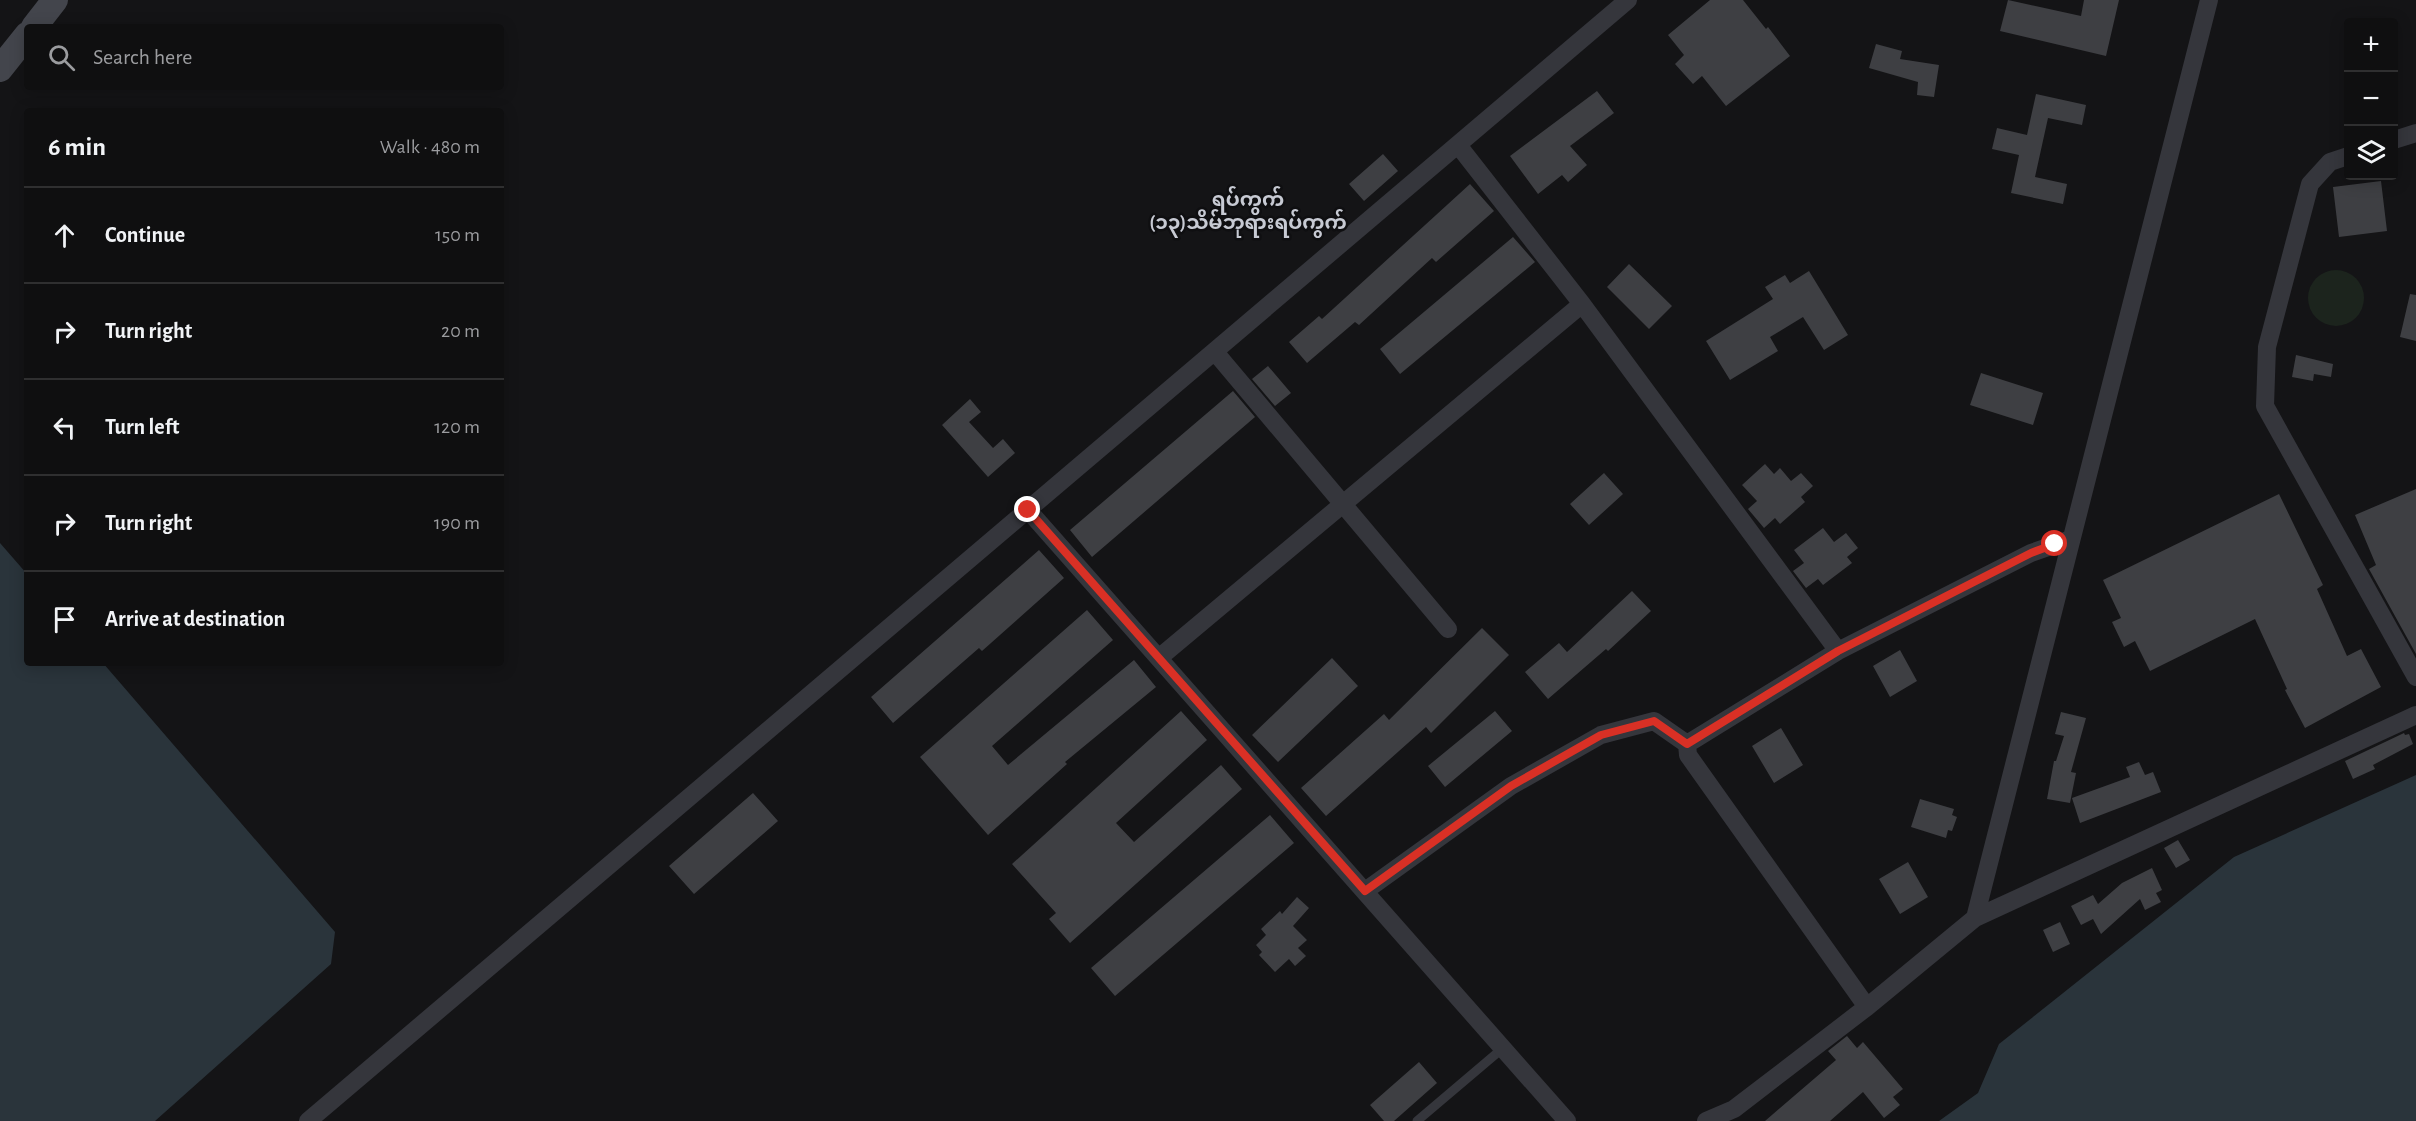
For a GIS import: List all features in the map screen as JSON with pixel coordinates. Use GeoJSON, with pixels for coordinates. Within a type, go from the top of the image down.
{"type":"FeatureCollection","features":[{"type":"Feature","properties":{"kind":"main road"},"geometry":{"type":"LineString","coordinates":[[35,24],[55,0]]}},
{"type":"Feature","properties":{"kind":"main road"},"geometry":{"type":"LineString","coordinates":[[0,69],[24,39]]}},
{"type":"Feature","properties":{"kind":"street"},"geometry":{"type":"LineString","coordinates":[[308,1121],[1628,0]]}},
{"type":"Feature","properties":{"kind":"street"},"geometry":{"type":"LineString","coordinates":[[1975,918],[2209,0]]}},
{"type":"Feature","properties":{"kind":"street"},"geometry":{"type":"LineString","coordinates":[[2398,139],[2416,133]]}},
{"type":"Feature","properties":{"kind":"street"},"geometry":{"type":"LineString","coordinates":[[1458,145],[1582,304],[1838,651]]}},
{"type":"Feature","properties":{"kind":"street"},"geometry":{"type":"LineString","coordinates":[[2344,158],[2330,162],[2310,184],[2267,347],[2265,406],[2416,677]]}},
{"type":"Feature","properties":{"kind":"street"},"geometry":{"type":"LineString","coordinates":[[1160,657],[1582,304]]}},
{"type":"Feature","properties":{"kind":"street"},"geometry":{"type":"LineString","coordinates":[[1215,351],[1448,629]]}},
{"type":"Feature","properties":{"kind":"street"},"geometry":{"type":"LineString","coordinates":[[1028,510],[1568,1121]]}},
{"type":"Feature","properties":{"kind":"street"},"geometry":{"type":"LineString","coordinates":[[1687,744],[1838,651],[2031,553],[2071,539]]}},
{"type":"Feature","properties":{"kind":"street"},"geometry":{"type":"LineString","coordinates":[[1706,1121],[1734,1109],[1867,1007],[1975,918],[2416,715]]}},
{"type":"Feature","properties":{"kind":"street"},"geometry":{"type":"LineString","coordinates":[[1365,891],[1511,786],[1601,735],[1654,721],[1687,744],[1688,754],[1867,1007]]}},
{"type":"Feature","properties":{"kind":"lane"},"geometry":{"type":"LineString","coordinates":[[1417,1121],[1503,1048]]}},
{"type":"Feature","properties":{"kind":"shaded area"},"geometry":{"type":"Polygon","coordinates":[[[2336,270],[2347,272],[2356,278],[2362,287],[2364,298],[2362,309],[2356,318],[2347,324],[2336,326],[2325,324],[2316,318],[2310,309],[2308,298],[2310,287],[2316,278],[2325,272],[2336,270]]]}},
{"type":"Feature","properties":{"kind":"shaded area"},"geometry":{"type":"Polygon","coordinates":[[[0,543],[24,571],[24,666],[106,666],[335,932],[331,964],[155,1121],[0,1121],[0,543]]]}},
{"type":"Feature","properties":{"kind":"shaded area"},"geometry":{"type":"Polygon","coordinates":[[[2416,775],[2416,1121],[1939,1121],[1978,1093],[1999,1044],[2234,857],[2416,775]]]}},
{"type":"Feature","properties":{"kind":"building"},"geometry":{"type":"Polygon","coordinates":[[[1710,0],[1743,0],[1790,56],[1726,106],[1702,76],[1693,84],[1675,64],[1684,55],[1668,35],[1710,0]]]}},
{"type":"Feature","properties":{"kind":"building"},"geometry":{"type":"Polygon","coordinates":[[[2008,0],[2081,16],[2084,0],[2119,0],[2106,56],[2000,31],[2008,0]]]}},
{"type":"Feature","properties":{"kind":"building"},"geometry":{"type":"Polygon","coordinates":[[[1876,44],[1902,51],[1900,59],[1939,65],[1934,97],[1917,95],[1918,82],[1869,68],[1876,44]]]}},
{"type":"Feature","properties":{"kind":"building"},"geometry":{"type":"Polygon","coordinates":[[[1597,91],[1614,113],[1570,146],[1587,165],[1568,182],[1562,175],[1538,194],[1510,156],[1597,91]]]}},
{"type":"Feature","properties":{"kind":"building"},"geometry":{"type":"Polygon","coordinates":[[[2036,94],[2086,105],[2082,125],[2048,118],[2035,177],[2067,184],[2063,204],[2011,193],[2019,155],[1992,149],[1997,128],[2027,135],[2036,94]]]}},
{"type":"Feature","properties":{"kind":"building"},"geometry":{"type":"Polygon","coordinates":[[[1383,154],[1398,171],[1364,201],[1349,184],[1383,154]]]}},
{"type":"Feature","properties":{"kind":"building"},"geometry":{"type":"Polygon","coordinates":[[[2381,181],[2387,231],[2339,237],[2333,187],[2381,181]]]}},
{"type":"Feature","properties":{"kind":"building"},"geometry":{"type":"Polygon","coordinates":[[[1470,184],[1494,211],[1436,262],[1432,258],[1359,325],[1355,322],[1307,363],[1289,342],[1319,316],[1322,319],[1470,184]]]}},
{"type":"Feature","properties":{"kind":"building"},"geometry":{"type":"Polygon","coordinates":[[[1513,237],[1535,262],[1400,374],[1380,349],[1513,237]]]}},
{"type":"Feature","properties":{"kind":"building"},"geometry":{"type":"Polygon","coordinates":[[[1629,264],[1672,306],[1649,329],[1607,287],[1629,264]]]}},
{"type":"Feature","properties":{"kind":"building"},"geometry":{"type":"Polygon","coordinates":[[[1809,271],[1848,335],[1824,350],[1803,317],[1770,337],[1778,351],[1730,380],[1706,341],[1773,299],[1765,287],[1785,275],[1790,283],[1809,271]]]}},
{"type":"Feature","properties":{"kind":"building"},"geometry":{"type":"Polygon","coordinates":[[[2410,294],[2416,295],[2416,341],[2400,337],[2410,294]]]}},
{"type":"Feature","properties":{"kind":"building"},"geometry":{"type":"Polygon","coordinates":[[[2296,355],[2333,364],[2331,377],[2314,374],[2313,381],[2292,377],[2296,355]]]}},
{"type":"Feature","properties":{"kind":"building"},"geometry":{"type":"Polygon","coordinates":[[[1268,366],[1291,393],[1275,406],[1252,379],[1268,366]]]}},
{"type":"Feature","properties":{"kind":"building"},"geometry":{"type":"Polygon","coordinates":[[[1981,373],[2043,393],[2033,425],[1970,405],[1981,373]]]}},
{"type":"Feature","properties":{"kind":"building"},"geometry":{"type":"Polygon","coordinates":[[[1233,391],[1255,417],[1092,557],[1070,530],[1233,391]]]}},
{"type":"Feature","properties":{"kind":"building"},"geometry":{"type":"Polygon","coordinates":[[[970,399],[981,412],[969,422],[993,448],[1003,439],[1015,453],[988,477],[942,425],[970,399]]]}},
{"type":"Feature","properties":{"kind":"building"},"geometry":{"type":"Polygon","coordinates":[[[1765,464],[1774,474],[1780,468],[1791,481],[1801,473],[1813,486],[1801,497],[1805,502],[1780,524],[1775,518],[1764,528],[1748,509],[1757,501],[1742,485],[1765,464]]]}},
{"type":"Feature","properties":{"kind":"building"},"geometry":{"type":"Polygon","coordinates":[[[1604,473],[1623,494],[1589,525],[1570,504],[1604,473]]]}},
{"type":"Feature","properties":{"kind":"building"},"geometry":{"type":"Polygon","coordinates":[[[2416,489],[2416,654],[2369,569],[2376,565],[2355,515],[2416,489]]]}},
{"type":"Feature","properties":{"kind":"building"},"geometry":{"type":"Polygon","coordinates":[[[2279,494],[2323,585],[2317,589],[2347,656],[2361,649],[2381,687],[2305,728],[2285,690],[2287,689],[2255,619],[2150,671],[2135,641],[2124,647],[2112,622],[2121,618],[2103,580],[2279,494]]]}},
{"type":"Feature","properties":{"kind":"building"},"geometry":{"type":"Polygon","coordinates":[[[1823,528],[1834,542],[1846,533],[1858,548],[1847,557],[1852,563],[1823,585],[1818,579],[1806,588],[1793,571],[1804,563],[1794,550],[1823,528]]]}},
{"type":"Feature","properties":{"kind":"building"},"geometry":{"type":"Polygon","coordinates":[[[1039,550],[1064,578],[982,651],[979,648],[893,723],[871,697],[1039,550]]]}},
{"type":"Feature","properties":{"kind":"building"},"geometry":{"type":"Polygon","coordinates":[[[1632,591],[1651,611],[1608,651],[1606,649],[1548,699],[1525,672],[1559,643],[1567,652],[1632,591]]]}},
{"type":"Feature","properties":{"kind":"building"},"geometry":{"type":"Polygon","coordinates":[[[1087,610],[1113,640],[992,746],[1008,765],[1134,660],[1156,687],[1065,762],[1067,764],[988,835],[920,757],[1087,610]]]}},
{"type":"Feature","properties":{"kind":"building"},"geometry":{"type":"Polygon","coordinates":[[[1482,628],[1509,655],[1431,733],[1426,727],[1326,816],[1301,788],[1384,714],[1389,720],[1482,628]]]}},
{"type":"Feature","properties":{"kind":"building"},"geometry":{"type":"Polygon","coordinates":[[[1900,650],[1917,681],[1890,697],[1873,666],[1900,650]]]}},
{"type":"Feature","properties":{"kind":"building"},"geometry":{"type":"Polygon","coordinates":[[[1332,658],[1358,686],[1278,762],[1252,735],[1332,658]]]}},
{"type":"Feature","properties":{"kind":"building"},"geometry":{"type":"Polygon","coordinates":[[[1181,711],[1207,740],[1116,823],[1134,842],[1221,765],[1242,789],[1070,943],[1049,919],[1056,913],[1012,864],[1181,711]]]}},
{"type":"Feature","properties":{"kind":"building"},"geometry":{"type":"Polygon","coordinates":[[[1495,711],[1512,731],[1445,787],[1428,766],[1495,711]]]}},
{"type":"Feature","properties":{"kind":"building"},"geometry":{"type":"Polygon","coordinates":[[[2061,712],[2086,718],[2071,772],[2076,773],[2070,803],[2047,799],[2054,761],[2056,761],[2064,736],[2055,734],[2061,712]]]}},
{"type":"Feature","properties":{"kind":"building"},"geometry":{"type":"Polygon","coordinates":[[[1781,728],[1803,765],[1774,783],[1752,746],[1781,728]]]}},
{"type":"Feature","properties":{"kind":"building"},"geometry":{"type":"Polygon","coordinates":[[[2404,733],[2409,734],[2413,744],[2373,765],[2375,769],[2353,779],[2345,761],[2404,733]]]}},
{"type":"Feature","properties":{"kind":"building"},"geometry":{"type":"Polygon","coordinates":[[[2139,762],[2145,775],[2153,772],[2161,792],[2080,823],[2072,798],[2130,777],[2126,767],[2139,762]]]}},
{"type":"Feature","properties":{"kind":"building"},"geometry":{"type":"Polygon","coordinates":[[[753,793],[778,821],[694,894],[669,866],[753,793]]]}},
{"type":"Feature","properties":{"kind":"building"},"geometry":{"type":"Polygon","coordinates":[[[1920,799],[1954,809],[1952,815],[1957,817],[1952,831],[1948,830],[1946,838],[1911,827],[1920,799]]]}},
{"type":"Feature","properties":{"kind":"building"},"geometry":{"type":"Polygon","coordinates":[[[1270,815],[1294,843],[1115,996],[1091,968],[1270,815]]]}},
{"type":"Feature","properties":{"kind":"building"},"geometry":{"type":"Polygon","coordinates":[[[2178,840],[2190,860],[2176,868],[2164,848],[2178,840]]]}},
{"type":"Feature","properties":{"kind":"building"},"geometry":{"type":"Polygon","coordinates":[[[1908,862],[1928,897],[1900,914],[1879,879],[1908,862]]]}},
{"type":"Feature","properties":{"kind":"building"},"geometry":{"type":"Polygon","coordinates":[[[2152,868],[2162,890],[2156,893],[2161,902],[2145,910],[2140,899],[2101,934],[2093,919],[2081,925],[2071,906],[2093,895],[2098,904],[2122,883],[2152,868]]]}},
{"type":"Feature","properties":{"kind":"building"},"geometry":{"type":"Polygon","coordinates":[[[1297,897],[1309,908],[1293,926],[1307,940],[1298,948],[1306,956],[1295,966],[1289,959],[1275,972],[1259,955],[1262,952],[1256,945],[1266,935],[1261,929],[1280,911],[1282,914],[1297,897]]]}},
{"type":"Feature","properties":{"kind":"building"},"geometry":{"type":"Polygon","coordinates":[[[2060,922],[2070,944],[2053,952],[2043,930],[2060,922]]]}},
{"type":"Feature","properties":{"kind":"building"},"geometry":{"type":"Polygon","coordinates":[[[1847,1036],[1857,1048],[1863,1042],[1903,1089],[1893,1097],[1900,1105],[1884,1118],[1863,1092],[1830,1121],[1765,1121],[1836,1060],[1828,1051],[1847,1036]]]}},
{"type":"Feature","properties":{"kind":"building"},"geometry":{"type":"Polygon","coordinates":[[[1419,1062],[1437,1083],[1394,1121],[1384,1121],[1370,1105],[1419,1062]]]}},
{"type":"Feature","properties":{"kind":"district","name":"ရပ်ကွက် (၁၃)သိမ်ဘုရားရပ်ကွက်"},"geometry":{"type":"Point","coordinates":[1248,212]}},
{"type":"Feature","properties":{"kind":"route"},"geometry":{"type":"LineString","coordinates":[[1028,510],[1365,891],[1511,786],[1601,735],[1654,721],[1687,744],[1838,651],[2031,553],[2055,544]]}}]}
